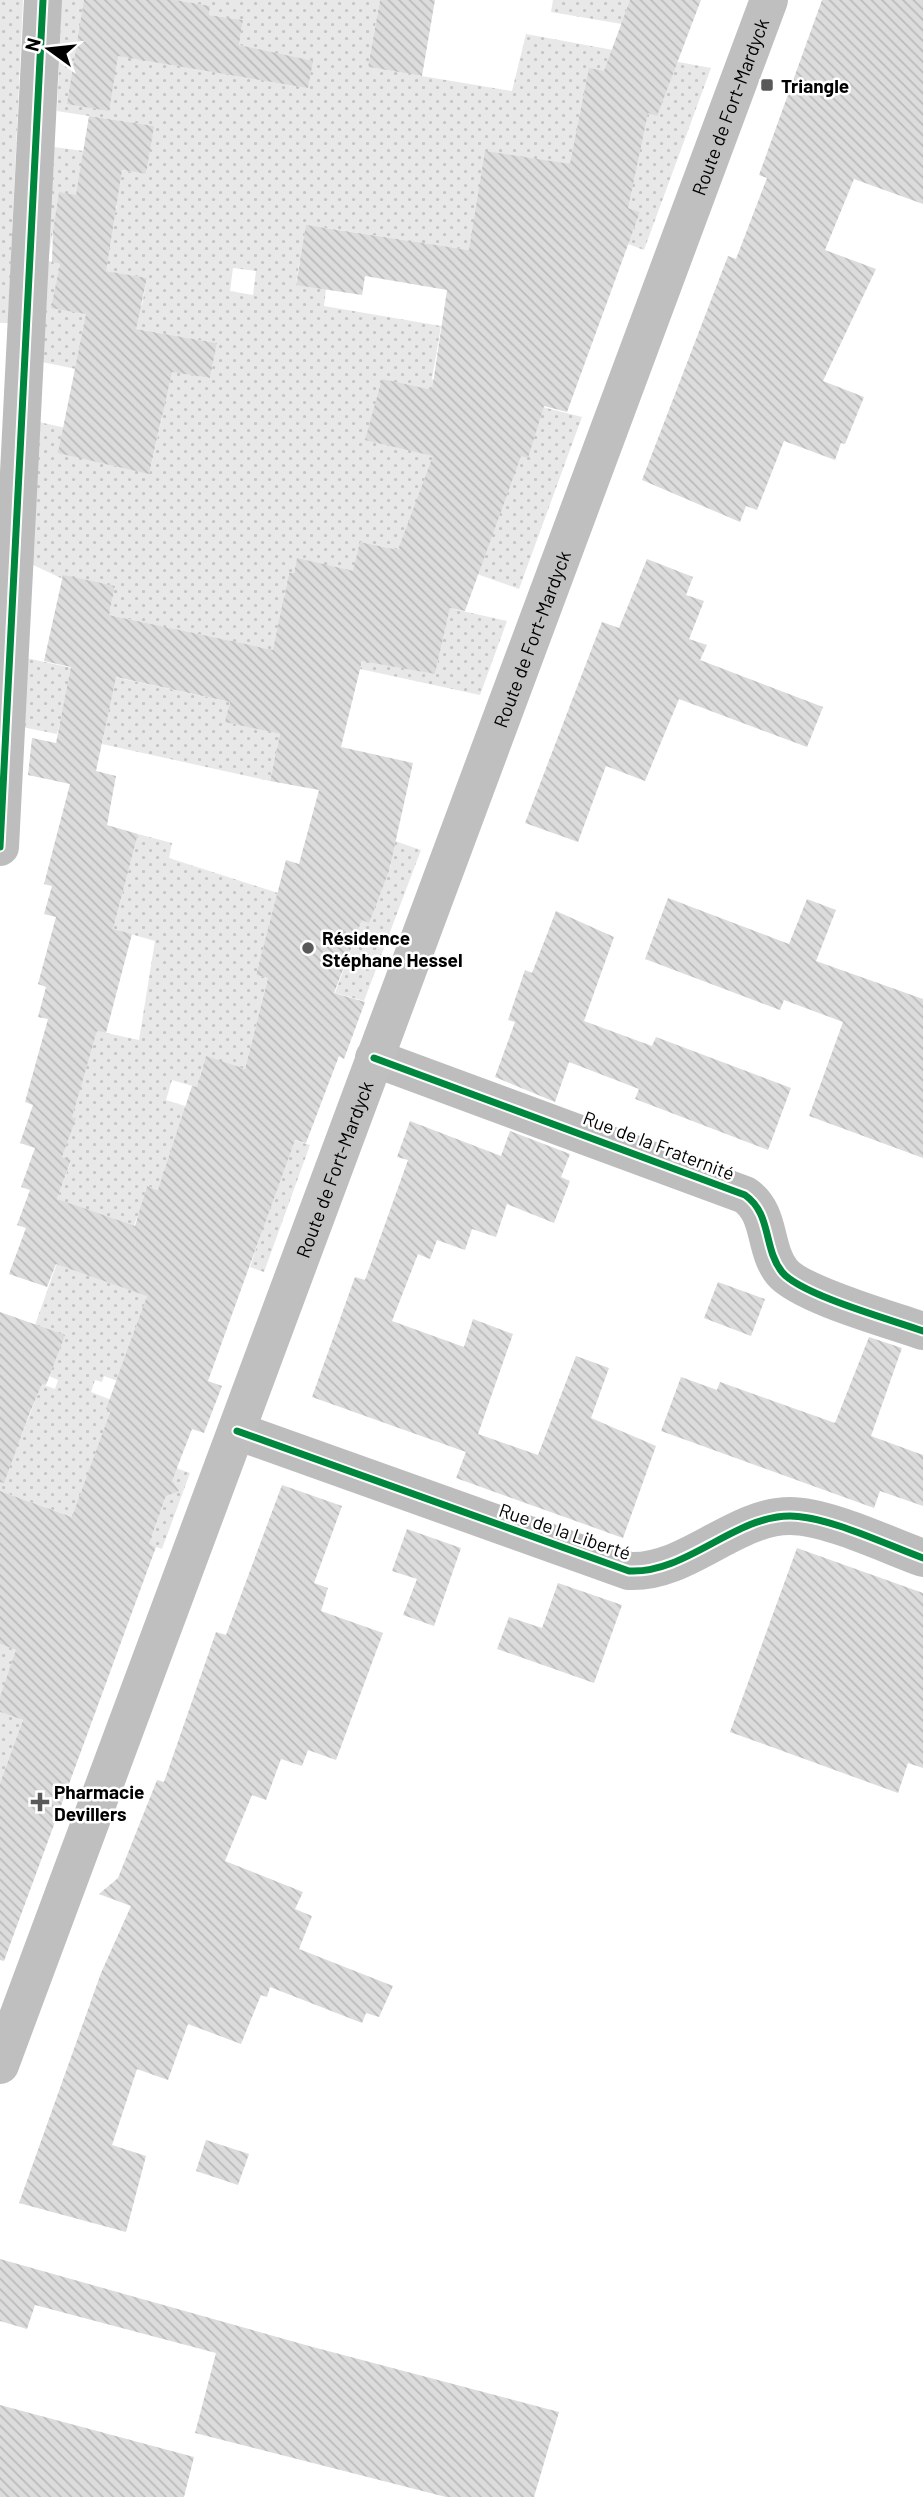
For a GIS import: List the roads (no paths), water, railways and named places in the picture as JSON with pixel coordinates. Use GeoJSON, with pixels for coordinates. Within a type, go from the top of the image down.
{"type":"FeatureCollection","features":[{"type":"Feature","properties":{"kind":"main road","name":"Route de Fort-Mardyck"},"geometry":{"type":"LineString","coordinates":[[0,2065],[769,0]]}},
{"type":"Feature","properties":{"kind":"street"},"geometry":{"type":"LineString","coordinates":[[0,847],[43,0]]}},
{"type":"Feature","properties":{"kind":"street","name":"Rue de la Fraternité"},"geometry":{"type":"LineString","coordinates":[[374,1058],[745,1195],[760,1209],[773,1255],[790,1279],[809,1289],[923,1331]]}},
{"type":"Feature","properties":{"kind":"street","name":"Rue de la Liberté"},"geometry":{"type":"LineString","coordinates":[[237,1431],[629,1571],[653,1569],[766,1520],[791,1516],[819,1521],[923,1558]]}},
{"type":"Feature","properties":{"kind":"place","name":"Triangle"},"geometry":{"type":"Point","coordinates":[767,85]}},
{"type":"Feature","properties":{"kind":"place","name":"Résidence Stéphane Hessel"},"geometry":{"type":"Point","coordinates":[308,948]}},
{"type":"Feature","properties":{"kind":"place","name":"Pharmacie Devillers"},"geometry":{"type":"Point","coordinates":[40,1802]}}]}
